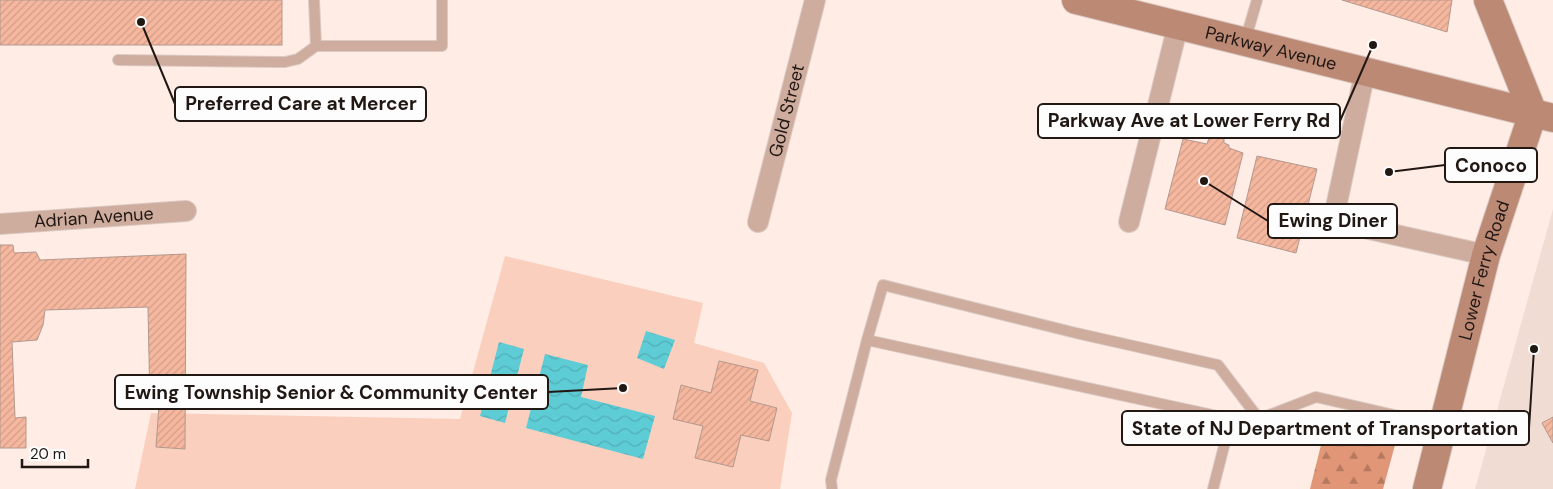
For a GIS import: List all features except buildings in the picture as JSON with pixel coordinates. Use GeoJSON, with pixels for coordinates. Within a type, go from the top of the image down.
{"type":"FeatureCollection","features":[{"type":"Feature","properties":{"kind":"street","name":"Gold Street"},"geometry":{"type":"LineString","coordinates":[[758,222],[815,0]]}},
{"type":"Feature","properties":{"kind":"street","name":"Parkway Avenue"},"geometry":{"type":"LineString","coordinates":[[1076,0],[1543,115]]}},
{"type":"Feature","properties":{"kind":"street"},"geometry":{"type":"LineString","coordinates":[[1488,0],[1543,115]]}},
{"type":"Feature","properties":{"kind":"street"},"geometry":{"type":"LineString","coordinates":[[1130,222],[1178,25]]}},
{"type":"Feature","properties":{"kind":"street"},"geometry":{"type":"LineString","coordinates":[[1365,72],[1333,221],[1486,255]]}},
{"type":"Feature","properties":{"kind":"street","name":"Lower Ferry Road"},"geometry":{"type":"LineString","coordinates":[[1426,489],[1486,255],[1543,115]]}},
{"type":"Feature","properties":{"kind":"street","name":"Adrian Avenue"},"geometry":{"type":"LineString","coordinates":[[0,224],[186,211]]}},
{"type":"Feature","properties":{"kind":"lane"},"geometry":{"type":"LineString","coordinates":[[314,0],[316,46]]}},
{"type":"Feature","properties":{"kind":"lane"},"geometry":{"type":"LineString","coordinates":[[118,60],[285,62],[298,59],[316,46],[442,46],[442,0]]}},
{"type":"Feature","properties":{"kind":"lane"},"geometry":{"type":"LineString","coordinates":[[1245,42],[1258,0]]}},
{"type":"Feature","properties":{"kind":"lane"},"geometry":{"type":"LineString","coordinates":[[832,489],[831,480],[883,285],[1076,334],[1218,365],[1259,419]]}},
{"type":"Feature","properties":{"kind":"lane"},"geometry":{"type":"LineString","coordinates":[[867,340],[1231,419],[1259,419],[1316,397],[1443,426]]}},
{"type":"Feature","properties":{"kind":"lane"},"geometry":{"type":"LineString","coordinates":[[1213,489],[1231,419]]}},
{"type":"Feature","properties":{"kind":"shaded area"},"geometry":{"type":"Polygon","coordinates":[[[1553,209],[1553,489],[1475,489],[1553,209]]]}},
{"type":"Feature","properties":{"kind":"shaded area"},"geometry":{"type":"Polygon","coordinates":[[[505,256],[703,303],[694,343],[764,363],[792,413],[780,489],[135,489],[151,413],[460,419],[505,256]]]}},
{"type":"Feature","properties":{"kind":"green space"},"geometry":{"type":"Polygon","coordinates":[[[1398,434],[1383,489],[1310,489],[1322,441],[1398,434]]]}},
{"type":"Feature","properties":{"kind":"water"},"geometry":{"type":"Polygon","coordinates":[[[646,331],[675,340],[664,369],[637,358],[646,331]]]}},
{"type":"Feature","properties":{"kind":"water"},"geometry":{"type":"Polygon","coordinates":[[[499,342],[524,349],[505,423],[480,416],[499,342]]]}},
{"type":"Feature","properties":{"kind":"water"},"geometry":{"type":"Polygon","coordinates":[[[545,354],[588,365],[581,397],[655,416],[643,459],[526,428],[545,354]]]}},
{"type":"Feature","properties":{"kind":"place","name":"Preferred Care at Mercer"},"geometry":{"type":"Point","coordinates":[141,22]}},
{"type":"Feature","properties":{"kind":"place","name":"Parkway Ave at Lower Ferry Rd"},"geometry":{"type":"Point","coordinates":[1373,45]}},
{"type":"Feature","properties":{"kind":"place","name":"Conoco"},"geometry":{"type":"Point","coordinates":[1389,172]}},
{"type":"Feature","properties":{"kind":"place","name":"Ewing Diner"},"geometry":{"type":"Point","coordinates":[1204,181]}},
{"type":"Feature","properties":{"kind":"place","name":"State of NJ Department of Transportation"},"geometry":{"type":"Point","coordinates":[1534,349]}},
{"type":"Feature","properties":{"kind":"place","name":"Ewing Township Senior & Community Center"},"geometry":{"type":"Point","coordinates":[623,388]}}]}
